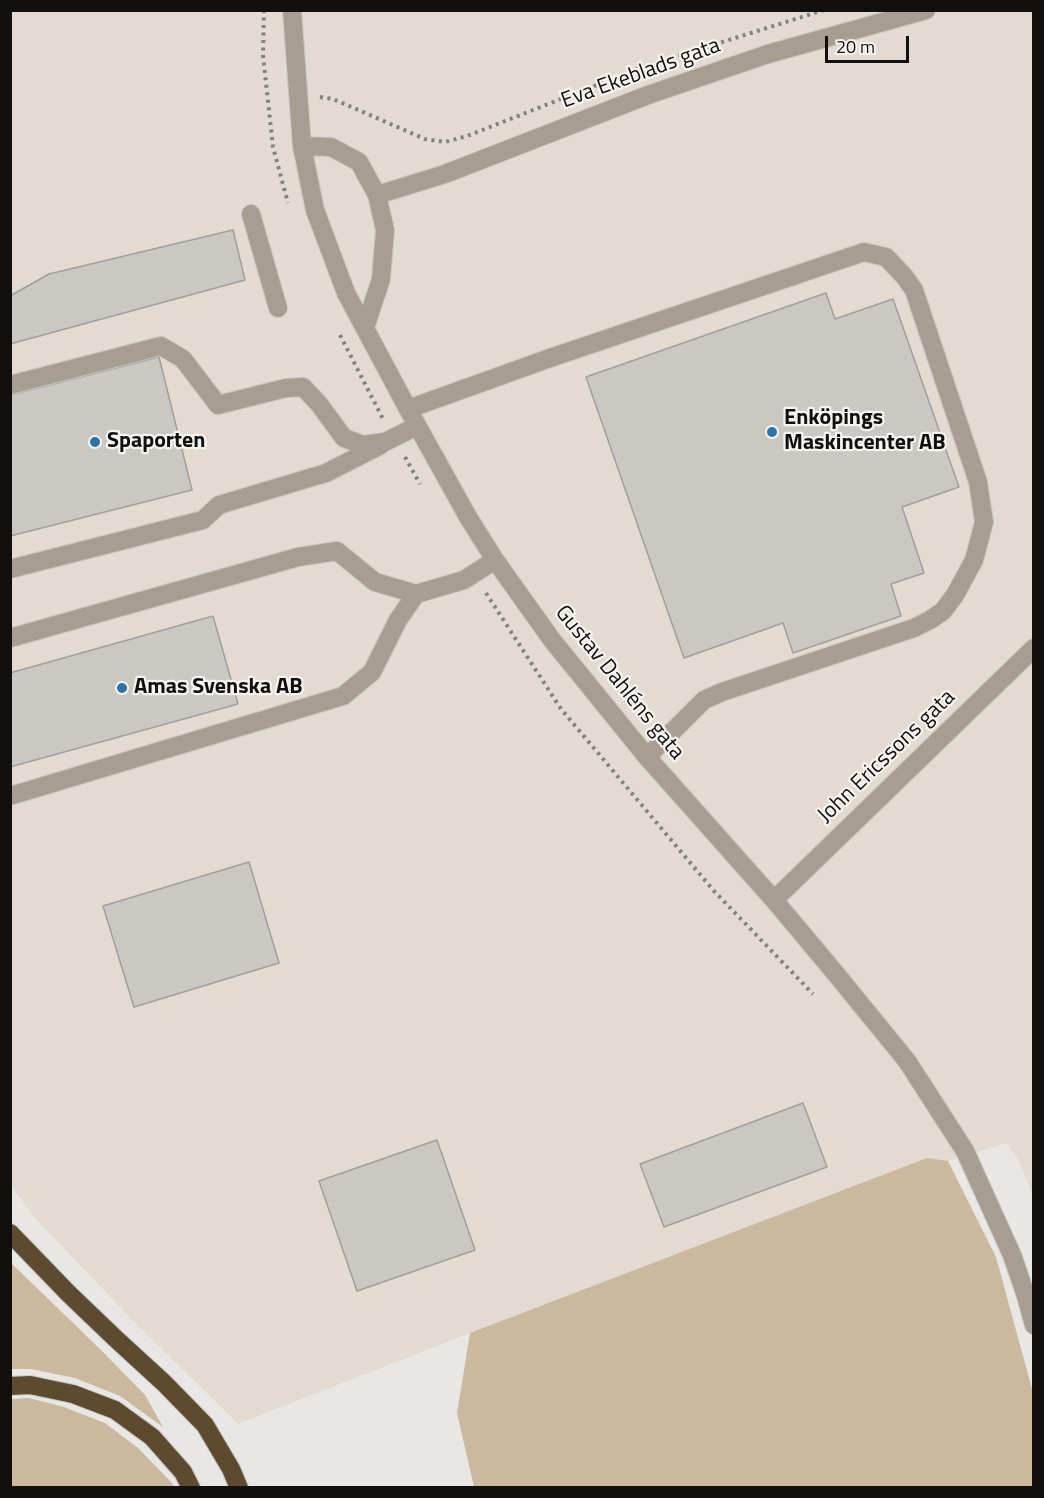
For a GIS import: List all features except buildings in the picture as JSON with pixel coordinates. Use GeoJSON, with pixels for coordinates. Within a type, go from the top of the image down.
{"type":"FeatureCollection","features":[{"type":"Feature","properties":{"kind":"highway"},"geometry":{"type":"LineString","coordinates":[[10,1233],[69,1294],[164,1383],[205,1425],[231,1469],[238,1488]]}},
{"type":"Feature","properties":{"kind":"highway"},"geometry":{"type":"LineString","coordinates":[[10,1386],[30,1385],[73,1394],[115,1410],[152,1437],[183,1472],[191,1488]]}},
{"type":"Feature","properties":{"kind":"street","name":"Gustav Dahléns gata"},"geometry":{"type":"LineString","coordinates":[[292,10],[302,146],[315,210],[346,293],[468,517],[495,560],[552,640],[646,757],[774,900],[907,1061],[965,1151],[1012,1255],[1034,1325]]}},
{"type":"Feature","properties":{"kind":"street","name":"Eva Ekeblads gata"},"geometry":{"type":"LineString","coordinates":[[377,195],[444,174],[648,95],[768,54],[926,10]]}},
{"type":"Feature","properties":{"kind":"street"},"geometry":{"type":"LineString","coordinates":[[302,146],[331,147],[359,162],[377,195],[385,230],[381,279],[365,328]]}},
{"type":"Feature","properties":{"kind":"street"},"geometry":{"type":"LineString","coordinates":[[251,214],[278,308]]}},
{"type":"Feature","properties":{"kind":"street"},"geometry":{"type":"LineString","coordinates":[[408,409],[549,358],[864,252],[886,257],[914,290],[978,482],[983,512],[984,522],[974,560],[955,595],[943,611],[914,628],[704,700],[646,757]]}},
{"type":"Feature","properties":{"kind":"street"},"geometry":{"type":"LineString","coordinates":[[10,385],[161,346],[183,358],[218,405],[286,388],[303,387],[319,404],[344,438],[363,445],[385,442]]}},
{"type":"Feature","properties":{"kind":"street"},"geometry":{"type":"LineString","coordinates":[[10,569],[203,520],[219,505],[326,473],[417,426]]}},
{"type":"Feature","properties":{"kind":"street"},"geometry":{"type":"LineString","coordinates":[[10,638],[298,557],[337,550],[375,582],[416,594],[464,580],[495,560]]}},
{"type":"Feature","properties":{"kind":"street"},"geometry":{"type":"LineString","coordinates":[[10,796],[343,696],[372,672],[398,620],[416,594]]}},
{"type":"Feature","properties":{"kind":"street","name":"John Ericssons gata"},"geometry":{"type":"LineString","coordinates":[[774,900],[1034,648]]}},
{"type":"Feature","properties":{"kind":"path"},"geometry":{"type":"LineString","coordinates":[[298,94],[333,99],[425,139],[445,142],[467,136],[640,68],[824,10]]}},
{"type":"Feature","properties":{"kind":"shaded area"},"geometry":{"type":"Polygon","coordinates":[[[10,11],[1033,11],[1033,1196],[1020,1163],[1007,1143],[948,1161],[927,1159],[238,1424],[132,1320],[35,1218],[10,1184],[10,11]]]}},
{"type":"Feature","properties":{"kind":"shaded area"},"geometry":{"type":"Polygon","coordinates":[[[927,1158],[948,1161],[996,1257],[1034,1397],[1033,1487],[474,1487],[457,1413],[470,1333],[927,1158]]]}},
{"type":"Feature","properties":{"kind":"shaded area"},"geometry":{"type":"Polygon","coordinates":[[[10,1262],[145,1395],[163,1427],[120,1396],[75,1378],[31,1369],[11,1369],[10,1262]]]}},
{"type":"Feature","properties":{"kind":"shaded area"},"geometry":{"type":"Polygon","coordinates":[[[28,1398],[61,1406],[105,1423],[138,1448],[174,1487],[11,1487],[11,1399],[28,1398]]]}},
{"type":"Feature","properties":{"kind":"place","name":"Enköpings Maskincenter AB"},"geometry":{"type":"Point","coordinates":[772,432]}},
{"type":"Feature","properties":{"kind":"place","name":"Spaporten"},"geometry":{"type":"Point","coordinates":[95,442]}},
{"type":"Feature","properties":{"kind":"place","name":"Amas Svenska AB"},"geometry":{"type":"Point","coordinates":[122,688]}}]}
